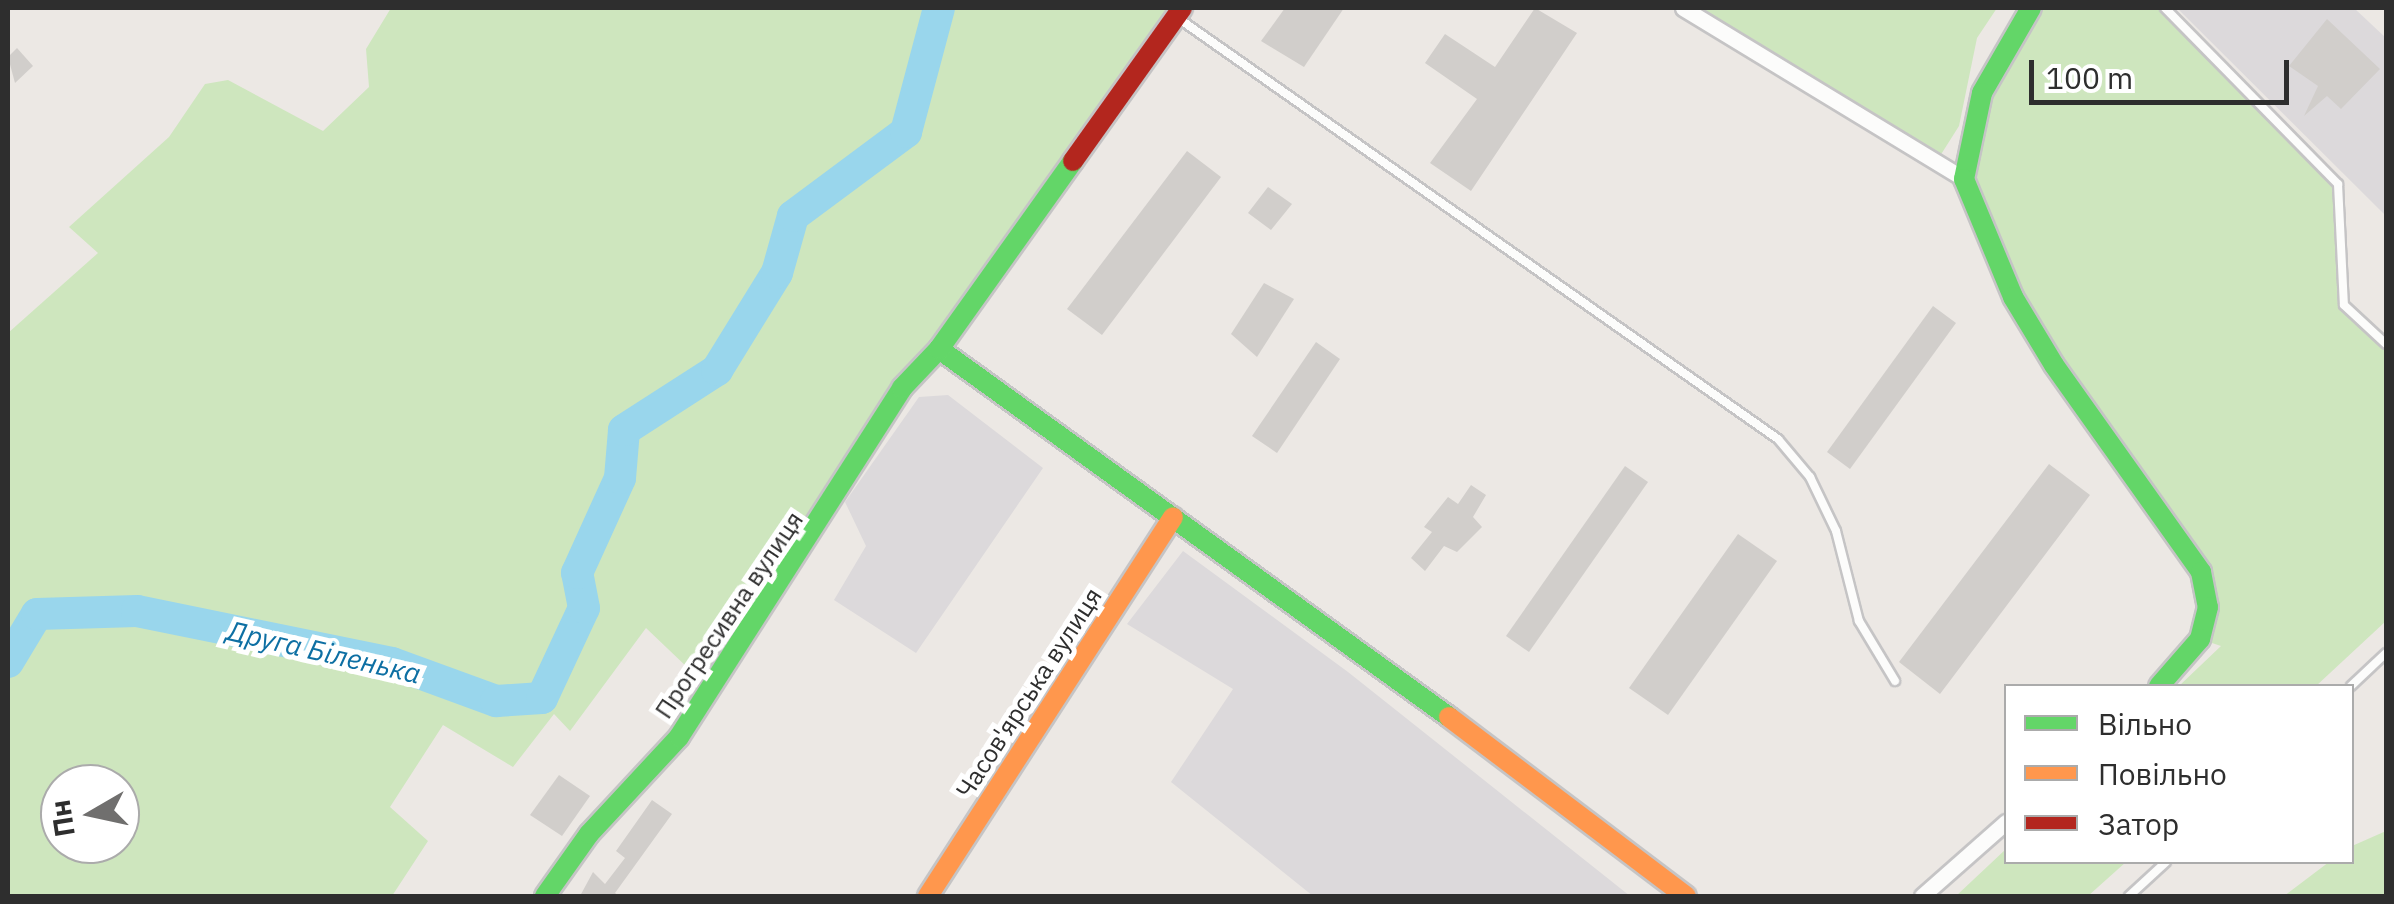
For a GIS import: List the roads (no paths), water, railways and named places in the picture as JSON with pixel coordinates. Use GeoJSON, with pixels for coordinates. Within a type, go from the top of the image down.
{"type":"FeatureCollection","features":[{"type":"Feature","properties":{"kind":"street"},"geometry":{"type":"LineString","coordinates":[[1684,8],[1964,179]]}},
{"type":"Feature","properties":{"kind":"street"},"geometry":{"type":"LineString","coordinates":[[2031,8],[1982,93],[1964,179],[2013,297],[2044,348],[2201,572],[2208,606],[2200,639],[2161,684]]}},
{"type":"Feature","properties":{"kind":"street","name":"Прогресивна вулиця"},"geometry":{"type":"LineString","coordinates":[[545,896],[589,834],[679,736],[805,549],[902,388],[939,348],[1179,12]]}},
{"type":"Feature","properties":{"kind":"street"},"geometry":{"type":"LineString","coordinates":[[939,348],[1686,896]]}},
{"type":"Feature","properties":{"kind":"street","name":"Часов'ярська вулиця"},"geometry":{"type":"LineString","coordinates":[[928,896],[1173,517]]}},
{"type":"Feature","properties":{"kind":"street"},"geometry":{"type":"LineString","coordinates":[[1922,896],[2004,824]]}},
{"type":"Feature","properties":{"kind":"lane"},"geometry":{"type":"LineString","coordinates":[[2165,8],[2338,184],[2344,306],[2386,344]]}},
{"type":"Feature","properties":{"kind":"lane"},"geometry":{"type":"LineString","coordinates":[[1179,12],[1778,438],[1810,477],[1836,531],[1859,621],[1894,681]]}},
{"type":"Feature","properties":{"kind":"lane"},"geometry":{"type":"LineString","coordinates":[[2353,684],[2386,653]]}},
{"type":"Feature","properties":{"kind":"lane"},"geometry":{"type":"LineString","coordinates":[[2128,896],[2164,864]]}},
{"type":"Feature","properties":{"kind":"waterway","name":"Друга Біленька"},"geometry":{"type":"LineString","coordinates":[[8,662],[37,614],[137,611],[392,663],[496,701],[542,698],[584,608],[577,573],[620,478],[624,430],[717,370],[777,273],[793,216],[906,132],[939,8]]}}]}
